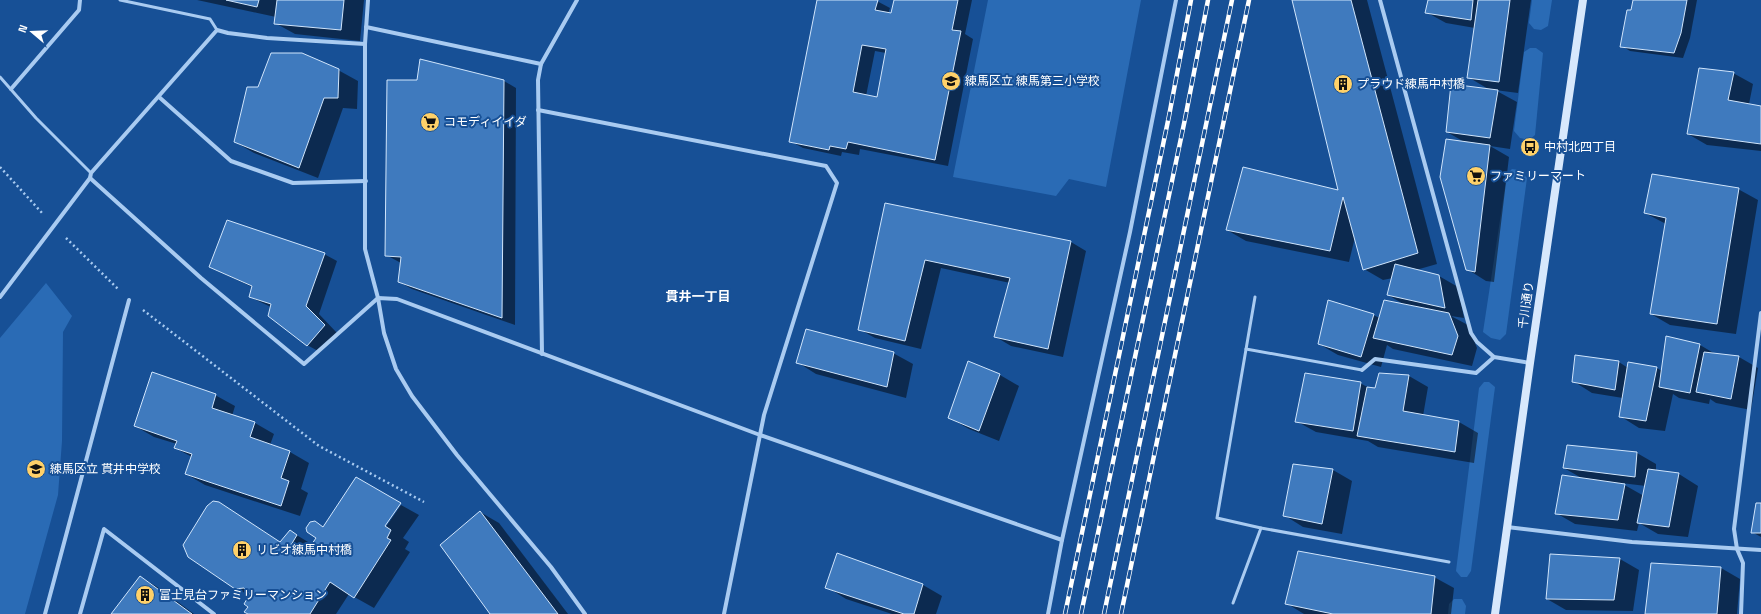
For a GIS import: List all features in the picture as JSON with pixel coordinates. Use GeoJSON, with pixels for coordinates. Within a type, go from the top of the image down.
{"type":"FeatureCollection","features":[{"type":"Feature","properties":{"kind":"main road","name":"千川通り"},"geometry":{"type":"LineString","coordinates":[[1495,614],[1583,0]]}},
{"type":"Feature","properties":{"kind":"street"},"geometry":{"type":"LineString","coordinates":[[12,89],[79,10],[80,0]]}},
{"type":"Feature","properties":{"kind":"street"},"geometry":{"type":"LineString","coordinates":[[368,0],[365,44],[365,249],[378,298],[384,333],[393,362],[412,396],[457,455],[551,567],[585,614]]}},
{"type":"Feature","properties":{"kind":"street"},"geometry":{"type":"LineString","coordinates":[[542,354],[538,80],[541,64],[577,0]]}},
{"type":"Feature","properties":{"kind":"street"},"geometry":{"type":"LineString","coordinates":[[1048,614],[1062,540],[1130,232],[1176,0]]}},
{"type":"Feature","properties":{"kind":"street"},"geometry":{"type":"LineString","coordinates":[[1380,0],[1471,333],[1494,357],[1530,363]]}},
{"type":"Feature","properties":{"kind":"street"},"geometry":{"type":"LineString","coordinates":[[366,27],[541,64]]}},
{"type":"Feature","properties":{"kind":"street"},"geometry":{"type":"LineString","coordinates":[[0,297],[55,226],[90,176],[217,30],[228,33],[267,38],[365,44]]}},
{"type":"Feature","properties":{"kind":"street"},"geometry":{"type":"LineString","coordinates":[[159,97],[231,161],[293,183],[366,181]]}},
{"type":"Feature","properties":{"kind":"street"},"geometry":{"type":"LineString","coordinates":[[538,110],[826,166],[837,184],[764,416],[724,614]]}},
{"type":"Feature","properties":{"kind":"street"},"geometry":{"type":"LineString","coordinates":[[90,176],[201,278],[304,364],[378,298],[397,299],[760,435],[1062,540]]}},
{"type":"Feature","properties":{"kind":"street"},"geometry":{"type":"LineString","coordinates":[[45,614],[129,300]]}},
{"type":"Feature","properties":{"kind":"street"},"geometry":{"type":"LineString","coordinates":[[1741,614],[1743,563],[1737,548],[1734,529],[1761,313]]}},
{"type":"Feature","properties":{"kind":"street"},"geometry":{"type":"LineString","coordinates":[[1362,370],[1375,359],[1476,373],[1494,357]]}},
{"type":"Feature","properties":{"kind":"street"},"geometry":{"type":"LineString","coordinates":[[1507,527],[1632,542],[1761,550]]}},
{"type":"Feature","properties":{"kind":"street"},"geometry":{"type":"LineString","coordinates":[[80,614],[104,529],[214,614]]}},
{"type":"Feature","properties":{"kind":"lane"},"geometry":{"type":"LineString","coordinates":[[120,0],[210,19],[217,30]]}},
{"type":"Feature","properties":{"kind":"lane"},"geometry":{"type":"LineString","coordinates":[[0,77],[90,176]]}},
{"type":"Feature","properties":{"kind":"lane"},"geometry":{"type":"LineString","coordinates":[[1255,297],[1217,518],[1261,528],[1449,562]]}},
{"type":"Feature","properties":{"kind":"lane"},"geometry":{"type":"LineString","coordinates":[[1246,349],[1362,370]]}},
{"type":"Feature","properties":{"kind":"lane"},"geometry":{"type":"LineString","coordinates":[[1233,604],[1261,528]]}},
{"type":"Feature","properties":{"kind":"path"},"geometry":{"type":"LineString","coordinates":[[0,167],[55,226],[129,300],[318,446],[424,502]]}},
{"type":"Feature","properties":{"kind":"shaded area"},"geometry":{"type":"Polygon","coordinates":[[[988,0],[1141,0],[1106,187],[1069,179],[1056,196],[953,177],[988,0]]]}},
{"type":"Feature","properties":{"kind":"shaded area"},"geometry":{"type":"Polygon","coordinates":[[[1532,0],[1552,0],[1548,26],[1541,30],[1534,29],[1529,23],[1532,0]]]}},
{"type":"Feature","properties":{"kind":"shaded area"},"geometry":{"type":"Polygon","coordinates":[[[1530,48],[1536,48],[1543,53],[1535,135],[1529,140],[1520,138],[1514,131],[1524,52],[1530,48]]]}},
{"type":"Feature","properties":{"kind":"shaded area"},"geometry":{"type":"Polygon","coordinates":[[[1512,169],[1519,170],[1527,178],[1506,334],[1500,340],[1491,338],[1483,332],[1507,174],[1512,169]]]}},
{"type":"Feature","properties":{"kind":"shaded area","name":"練馬区立 貫井中学校"},"geometry":{"type":"Polygon","coordinates":[[[46,283],[72,316],[63,332],[62,441],[58,495],[25,614],[0,614],[0,338],[46,283]]]}},
{"type":"Feature","properties":{"kind":"shaded area"},"geometry":{"type":"Polygon","coordinates":[[[1484,382],[1489,382],[1495,387],[1471,571],[1467,577],[1461,577],[1456,571],[1479,388],[1484,382]]]}},
{"type":"Feature","properties":{"kind":"shaded area"},"geometry":{"type":"Polygon","coordinates":[[[1454,599],[1462,599],[1466,606],[1465,614],[1448,614],[1449,604],[1454,599]]]}},
{"type":"Feature","properties":{"kind":"building"},"geometry":{"type":"Polygon","coordinates":[[[226,0],[259,0],[257,7],[226,0]]]}},
{"type":"Feature","properties":{"kind":"building"},"geometry":{"type":"Polygon","coordinates":[[[277,0],[344,0],[341,30],[274,24],[277,0]]]}},
{"type":"Feature","properties":{"kind":"building"},"geometry":{"type":"Polygon","coordinates":[[[817,0],[878,0],[875,10],[891,13],[894,0],[958,0],[952,30],[961,31],[935,160],[848,142],[846,149],[830,146],[829,150],[789,142],[817,0]],[[862,45],[853,92],[877,97],[886,49],[862,45]]]}},
{"type":"Feature","properties":{"kind":"building","name":"プラウド練馬中村橋"},"geometry":{"type":"Polygon","coordinates":[[[1292,0],[1351,0],[1418,253],[1363,270],[1343,197],[1330,251],[1226,230],[1243,167],[1338,190],[1292,0]]]}},
{"type":"Feature","properties":{"kind":"building"},"geometry":{"type":"Polygon","coordinates":[[[1428,0],[1473,0],[1471,20],[1425,13],[1428,0]]]}},
{"type":"Feature","properties":{"kind":"building"},"geometry":{"type":"Polygon","coordinates":[[[1478,0],[1510,0],[1499,82],[1467,78],[1478,0]]]}},
{"type":"Feature","properties":{"kind":"building"},"geometry":{"type":"Polygon","coordinates":[[[1633,0],[1687,0],[1681,33],[1674,53],[1620,47],[1627,10],[1631,10],[1633,0]]]}},
{"type":"Feature","properties":{"kind":"building"},"geometry":{"type":"Polygon","coordinates":[[[271,53],[302,53],[339,69],[338,98],[324,98],[299,168],[234,142],[247,87],[258,87],[271,53]]]}},
{"type":"Feature","properties":{"kind":"building"},"geometry":{"type":"Polygon","coordinates":[[[420,59],[504,80],[502,318],[398,282],[401,257],[385,256],[387,80],[417,80],[420,59]]]}},
{"type":"Feature","properties":{"kind":"building"},"geometry":{"type":"Polygon","coordinates":[[[1699,68],[1734,72],[1728,100],[1761,106],[1761,144],[1687,134],[1699,68]]]}},
{"type":"Feature","properties":{"kind":"building"},"geometry":{"type":"Polygon","coordinates":[[[1451,84],[1498,90],[1490,138],[1446,132],[1451,84]]]}},
{"type":"Feature","properties":{"kind":"building"},"geometry":{"type":"Polygon","coordinates":[[[1446,139],[1490,145],[1475,272],[1466,270],[1440,177],[1446,139]]]}},
{"type":"Feature","properties":{"kind":"building"},"geometry":{"type":"Polygon","coordinates":[[[1652,174],[1739,188],[1717,324],[1650,314],[1666,218],[1644,213],[1652,174]]]}},
{"type":"Feature","properties":{"kind":"building"},"geometry":{"type":"Polygon","coordinates":[[[885,203],[1071,241],[1048,349],[994,337],[1010,278],[925,260],[905,341],[858,330],[885,203]]]}},
{"type":"Feature","properties":{"kind":"building"},"geometry":{"type":"Polygon","coordinates":[[[227,220],[325,253],[306,306],[325,325],[307,346],[268,316],[271,304],[249,297],[252,286],[209,267],[227,220]]]}},
{"type":"Feature","properties":{"kind":"building"},"geometry":{"type":"Polygon","coordinates":[[[1395,264],[1439,275],[1445,308],[1387,295],[1395,264]]]}},
{"type":"Feature","properties":{"kind":"building"},"geometry":{"type":"Polygon","coordinates":[[[1328,300],[1374,314],[1361,357],[1318,344],[1328,300]]]}},
{"type":"Feature","properties":{"kind":"building"},"geometry":{"type":"Polygon","coordinates":[[[1384,300],[1449,313],[1458,336],[1452,355],[1373,338],[1384,300]]]}},
{"type":"Feature","properties":{"kind":"building"},"geometry":{"type":"Polygon","coordinates":[[[806,329],[894,352],[887,387],[796,363],[806,329]]]}},
{"type":"Feature","properties":{"kind":"building"},"geometry":{"type":"Polygon","coordinates":[[[1666,336],[1700,344],[1690,393],[1659,387],[1666,336]]]}},
{"type":"Feature","properties":{"kind":"building"},"geometry":{"type":"Polygon","coordinates":[[[1704,352],[1739,356],[1731,399],[1696,392],[1704,352]]]}},
{"type":"Feature","properties":{"kind":"building"},"geometry":{"type":"Polygon","coordinates":[[[1575,355],[1619,361],[1615,390],[1572,382],[1575,355]]]}},
{"type":"Feature","properties":{"kind":"building"},"geometry":{"type":"Polygon","coordinates":[[[968,361],[1000,374],[979,431],[948,418],[968,361]]]}},
{"type":"Feature","properties":{"kind":"building"},"geometry":{"type":"Polygon","coordinates":[[[1628,362],[1657,367],[1646,421],[1619,417],[1628,362]]]}},
{"type":"Feature","properties":{"kind":"building"},"geometry":{"type":"Polygon","coordinates":[[[152,372],[216,394],[212,408],[255,422],[250,437],[290,451],[281,478],[289,481],[281,506],[185,474],[192,454],[174,448],[177,441],[134,426],[152,372]]]}},
{"type":"Feature","properties":{"kind":"building"},"geometry":{"type":"Polygon","coordinates":[[[1305,373],[1361,382],[1353,431],[1295,422],[1305,373]]]}},
{"type":"Feature","properties":{"kind":"building"},"geometry":{"type":"Polygon","coordinates":[[[1379,373],[1409,375],[1403,411],[1459,421],[1455,452],[1357,436],[1367,387],[1375,388],[1379,373]]]}},
{"type":"Feature","properties":{"kind":"building"},"geometry":{"type":"Polygon","coordinates":[[[1567,445],[1637,452],[1635,477],[1563,468],[1567,445]]]}},
{"type":"Feature","properties":{"kind":"building"},"geometry":{"type":"Polygon","coordinates":[[[1293,464],[1333,469],[1322,524],[1283,516],[1293,464]]]}},
{"type":"Feature","properties":{"kind":"building"},"geometry":{"type":"Polygon","coordinates":[[[1648,469],[1679,473],[1669,527],[1637,523],[1648,469]]]}},
{"type":"Feature","properties":{"kind":"building"},"geometry":{"type":"Polygon","coordinates":[[[1562,475],[1625,484],[1618,520],[1555,514],[1562,475]]]}},
{"type":"Feature","properties":{"kind":"building","name":"リビオ練馬中村橋"},"geometry":{"type":"Polygon","coordinates":[[[356,477],[401,503],[385,526],[391,530],[387,538],[391,540],[354,598],[330,582],[310,614],[248,614],[244,612],[248,607],[244,604],[250,594],[244,588],[235,589],[188,557],[183,545],[207,506],[213,501],[219,502],[280,542],[290,530],[297,535],[291,545],[305,554],[316,538],[307,532],[306,528],[310,522],[315,521],[323,527],[356,477]]]}},
{"type":"Feature","properties":{"kind":"building"},"geometry":{"type":"Polygon","coordinates":[[[1756,503],[1761,503],[1761,533],[1751,533],[1756,503]]]}},
{"type":"Feature","properties":{"kind":"building"},"geometry":{"type":"Polygon","coordinates":[[[480,511],[558,614],[490,614],[440,545],[480,511]]]}},
{"type":"Feature","properties":{"kind":"building"},"geometry":{"type":"Polygon","coordinates":[[[1298,551],[1435,576],[1431,614],[1333,614],[1285,604],[1298,551]]]}},
{"type":"Feature","properties":{"kind":"building"},"geometry":{"type":"Polygon","coordinates":[[[837,553],[923,584],[914,614],[904,614],[825,588],[837,553]]]}},
{"type":"Feature","properties":{"kind":"building"},"geometry":{"type":"Polygon","coordinates":[[[1550,554],[1620,558],[1614,600],[1546,599],[1550,554]]]}},
{"type":"Feature","properties":{"kind":"building"},"geometry":{"type":"Polygon","coordinates":[[[1651,563],[1721,567],[1717,614],[1645,614],[1651,563]]]}},
{"type":"Feature","properties":{"kind":"building","name":"富士見台ファミリーマンション"},"geometry":{"type":"Polygon","coordinates":[[[140,576],[192,614],[111,614],[140,576]]]}},
{"type":"Feature","properties":{"kind":"railway"},"geometry":{"type":"LineString","coordinates":[[1065,614],[1169,116],[1191,0]]}},
{"type":"Feature","properties":{"kind":"railway"},"geometry":{"type":"LineString","coordinates":[[1081,614],[1185,119],[1208,0]]}},
{"type":"Feature","properties":{"kind":"railway"},"geometry":{"type":"LineString","coordinates":[[1104,614],[1232,0]]}},
{"type":"Feature","properties":{"kind":"railway"},"geometry":{"type":"LineString","coordinates":[[1121,614],[1249,0]]}},
{"type":"Feature","properties":{"kind":"place","name":"練馬区立 練馬第三小学校"},"geometry":{"type":"Point","coordinates":[951,81]}},
{"type":"Feature","properties":{"kind":"place","name":"プラウド練馬中村橋"},"geometry":{"type":"Point","coordinates":[1343,84]}},
{"type":"Feature","properties":{"kind":"place","name":"コモディイイダ"},"geometry":{"type":"Point","coordinates":[430,122]}},
{"type":"Feature","properties":{"kind":"place","name":"中村北四丁目"},"geometry":{"type":"Point","coordinates":[1530,147]}},
{"type":"Feature","properties":{"kind":"place","name":"ファミリーマート"},"geometry":{"type":"Point","coordinates":[1476,176]}},
{"type":"Feature","properties":{"kind":"place","name":"練馬区立 貫井中学校"},"geometry":{"type":"Point","coordinates":[36,469]}},
{"type":"Feature","properties":{"kind":"place","name":"リビオ練馬中村橋"},"geometry":{"type":"Point","coordinates":[242,550]}},
{"type":"Feature","properties":{"kind":"place","name":"富士見台ファミリーマンション"},"geometry":{"type":"Point","coordinates":[145,595]}},
{"type":"Feature","properties":{"kind":"district","name":"貫井一丁目"},"geometry":{"type":"Point","coordinates":[698,296]}}]}
